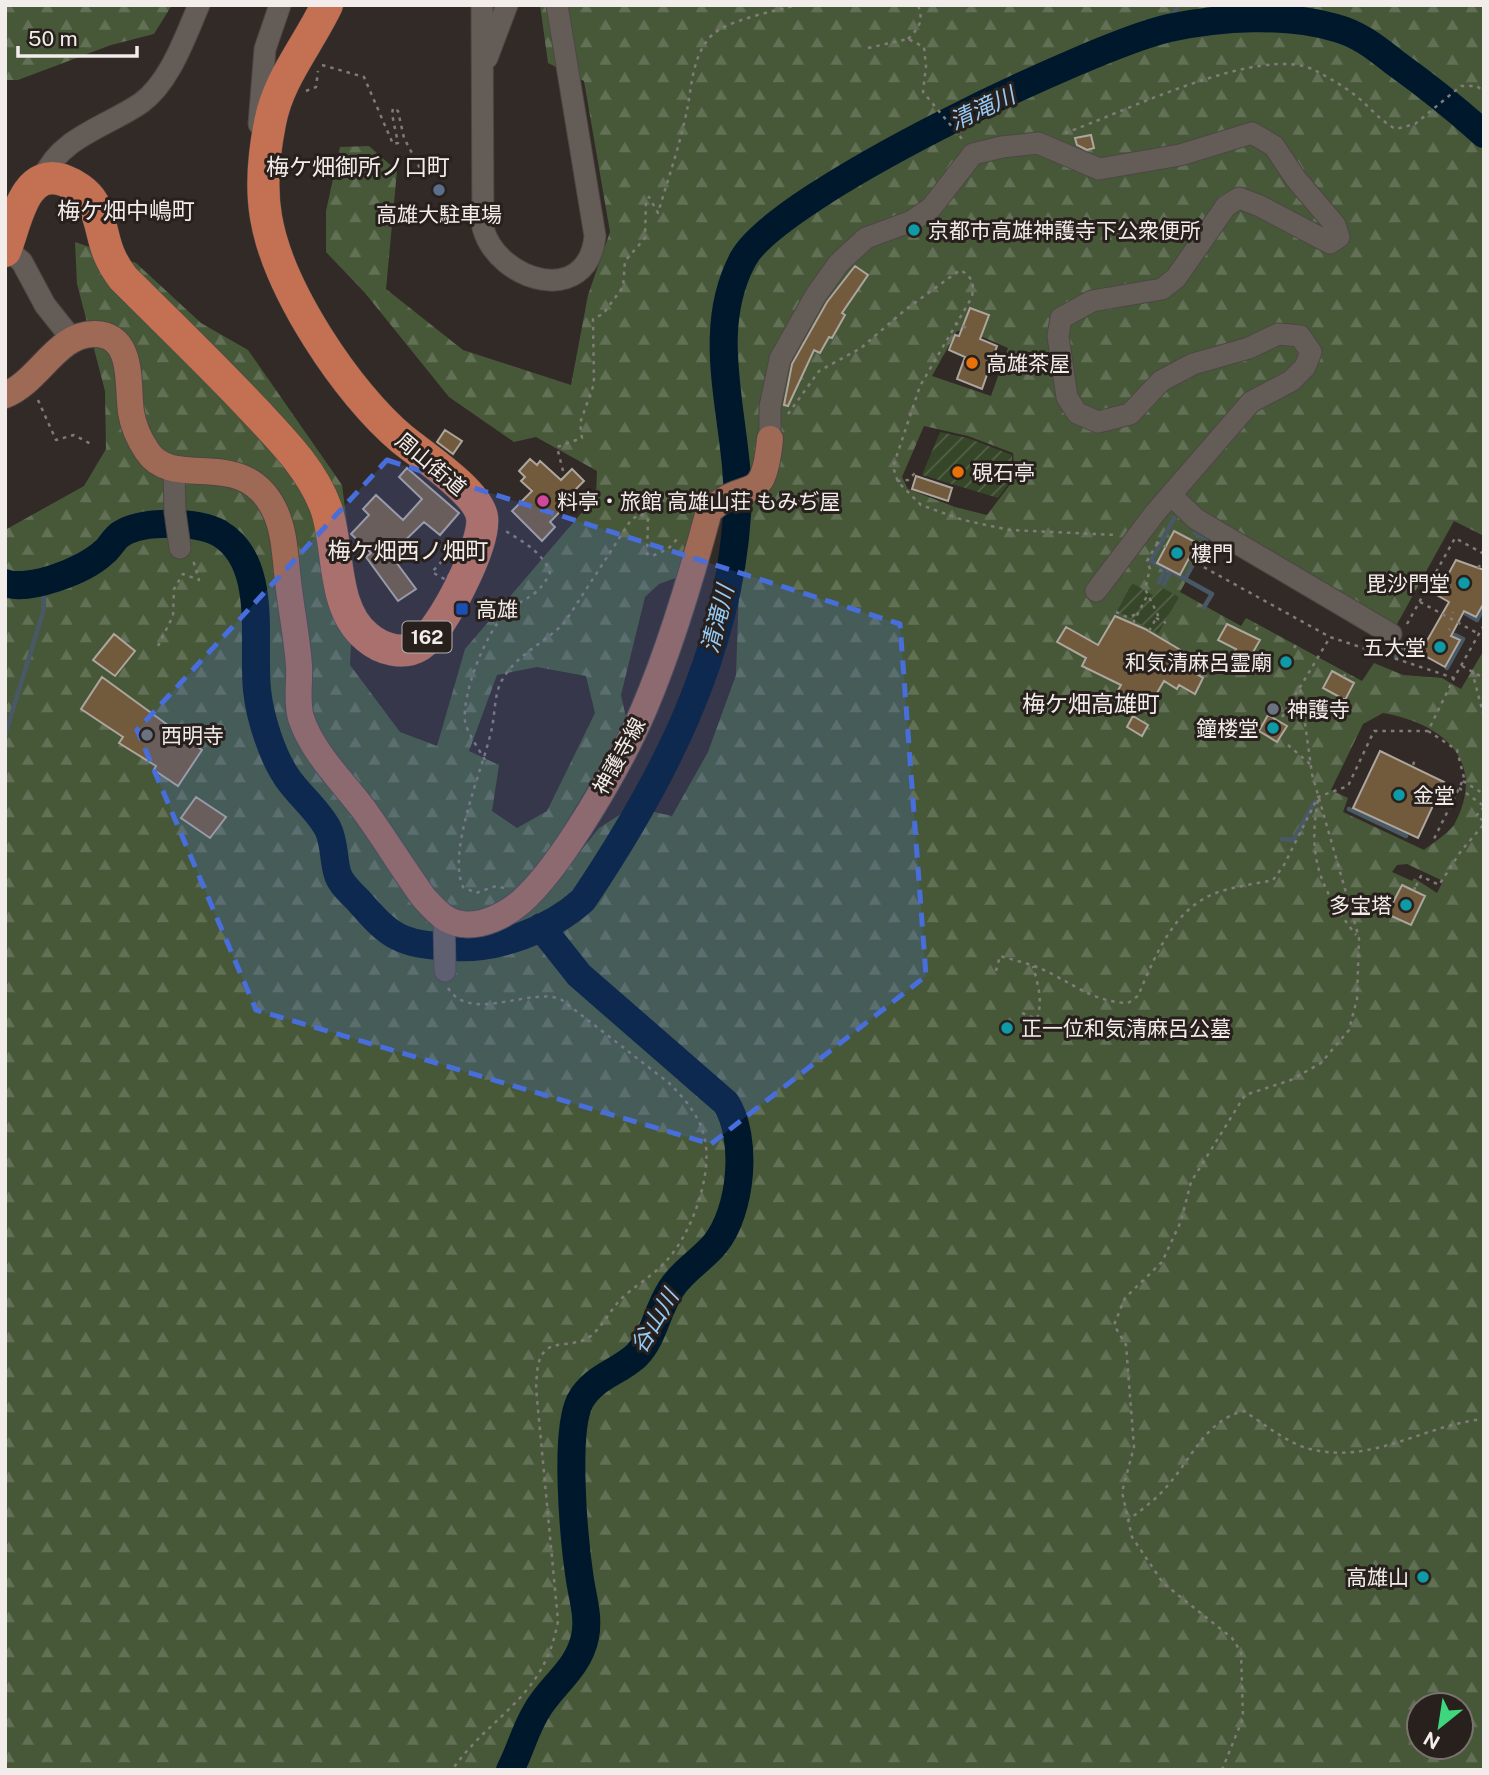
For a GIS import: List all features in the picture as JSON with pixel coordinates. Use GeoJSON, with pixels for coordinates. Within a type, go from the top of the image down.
{"type":"FeatureCollection","features":[{"type":"Feature","properties":{"kind":"highway","name":"周山街道"},"geometry":{"type":"LineString","coordinates":[[43,178],[72,183],[86,194],[93,203],[111,262],[123,278],[232,386],[291,450],[315,484],[326,509],[343,594],[350,615],[359,629],[385,648],[402,650],[419,646],[443,614],[476,554],[482,533],[482,514],[469,494],[390,429],[359,395],[318,340],[276,250],[264,202],[270,121],[292,64],[327,5]]}},
{"type":"Feature","properties":{"kind":"highway"},"geometry":{"type":"LineString","coordinates":[[6,250],[28,193],[43,178]]}},
{"type":"Feature","properties":{"kind":"main road"},"geometry":{"type":"LineString","coordinates":[[5,395],[30,380],[72,339],[93,334],[103,335],[122,350],[128,362],[131,410],[140,440],[149,454],[174,468],[229,472],[249,479],[262,489],[281,525],[299,668],[297,696],[309,736],[444,922]]}},
{"type":"Feature","properties":{"kind":"main road","name":"神護寺線"},"geometry":{"type":"LineString","coordinates":[[444,922],[463,925],[479,923],[493,919],[512,907],[544,875],[583,819],[643,711],[666,650],[709,512],[718,503],[756,487],[767,470],[770,439]]}},
{"type":"Feature","properties":{"kind":"street"},"geometry":{"type":"LineString","coordinates":[[43,178],[49,164],[88,131],[142,102],[159,83],[182,46],[199,5]]}},
{"type":"Feature","properties":{"kind":"street"},"geometry":{"type":"LineString","coordinates":[[264,202],[256,179],[261,92],[265,49],[280,5]]}},
{"type":"Feature","properties":{"kind":"street"},"geometry":{"type":"LineString","coordinates":[[482,5],[484,64],[474,218],[492,250],[513,269],[527,275],[552,279],[572,277],[585,266],[594,250],[595,223],[557,5]]}},
{"type":"Feature","properties":{"kind":"street"},"geometry":{"type":"LineString","coordinates":[[484,64],[508,5]]}},
{"type":"Feature","properties":{"kind":"street"},"geometry":{"type":"LineString","coordinates":[[770,439],[770,407],[783,352],[816,295],[852,248],[866,238],[912,221],[931,208],[972,154],[1002,147],[1038,144],[1099,169],[1180,155],[1252,133],[1274,146],[1296,180],[1335,225],[1339,237],[1330,243],[1239,198],[1226,206],[1176,278],[1162,289],[1092,301],[1061,318],[1058,336],[1067,397],[1077,413],[1098,422],[1130,414],[1161,381],[1192,364],[1249,348],[1278,334],[1300,336],[1311,352],[1305,367],[1291,381],[1251,402],[1172,496],[1156,542],[1096,591]]}},
{"type":"Feature","properties":{"kind":"street"},"geometry":{"type":"LineString","coordinates":[[6,250],[22,262],[45,304],[72,339]]}},
{"type":"Feature","properties":{"kind":"street"},"geometry":{"type":"LineString","coordinates":[[174,468],[175,512],[180,548]]}},
{"type":"Feature","properties":{"kind":"street"},"geometry":{"type":"LineString","coordinates":[[1172,496],[1196,519],[1399,636]]}},
{"type":"Feature","properties":{"kind":"street"},"geometry":{"type":"LineString","coordinates":[[444,922],[445,971]]}},
{"type":"Feature","properties":{"kind":"path"},"geometry":{"type":"LineString","coordinates":[[563,471],[557,447],[582,438],[580,423],[594,384],[593,319],[603,314],[623,287],[625,261],[645,238],[646,202],[649,197],[658,213],[688,109],[689,84],[703,49],[713,34],[753,17],[797,5]]}},
{"type":"Feature","properties":{"kind":"path"},"geometry":{"type":"LineString","coordinates":[[868,48],[908,38],[919,29],[922,16],[918,5]]}},
{"type":"Feature","properties":{"kind":"path"},"geometry":{"type":"LineString","coordinates":[[908,38],[924,47],[926,66],[923,92],[970,148]]}},
{"type":"Feature","properties":{"kind":"path"},"geometry":{"type":"LineString","coordinates":[[304,91],[316,87],[318,64],[364,77],[393,144],[398,143],[393,108],[398,111],[404,138],[424,176]]}},
{"type":"Feature","properties":{"kind":"path"},"geometry":{"type":"LineString","coordinates":[[1038,144],[1218,74],[1278,64],[1312,68],[1354,94],[1384,123],[1396,129],[1415,124],[1461,86],[1477,86],[1484,92]]}},
{"type":"Feature","properties":{"kind":"path"},"geometry":{"type":"LineString","coordinates":[[770,439],[819,371],[861,348],[905,310],[960,270],[970,276],[974,283],[972,297],[920,386],[893,467],[897,480],[921,505],[963,520],[1010,530],[1156,542],[1147,561],[1150,569],[1145,589],[1158,615],[1149,631]]}},
{"type":"Feature","properties":{"kind":"path"},"geometry":{"type":"LineString","coordinates":[[955,323],[967,328]]}},
{"type":"Feature","properties":{"kind":"path"},"geometry":{"type":"LineString","coordinates":[[30,380],[56,440],[74,435],[91,444]]}},
{"type":"Feature","properties":{"kind":"path"},"geometry":{"type":"LineString","coordinates":[[897,480],[908,480],[915,473]]}},
{"type":"Feature","properties":{"kind":"path"},"geometry":{"type":"LineString","coordinates":[[512,907],[503,886],[476,893],[463,887],[458,876],[468,805],[485,760],[499,685],[528,650],[553,635],[565,622],[631,520],[640,514],[648,518],[647,554],[652,556],[667,550],[681,536]]}},
{"type":"Feature","properties":{"kind":"path"},"geometry":{"type":"LineString","coordinates":[[485,760],[465,723],[477,661],[507,612],[530,600],[543,586],[550,573],[545,561],[534,548],[502,529]]}},
{"type":"Feature","properties":{"kind":"path"},"geometry":{"type":"LineString","coordinates":[[1406,661],[1399,636],[1455,538],[1484,554]]}},
{"type":"Feature","properties":{"kind":"path"},"geometry":{"type":"LineString","coordinates":[[158,646],[173,616],[174,589],[183,575],[199,580],[193,560],[180,548]]}},
{"type":"Feature","properties":{"kind":"path"},"geometry":{"type":"LineString","coordinates":[[1193,561],[1330,638],[1454,678]]}},
{"type":"Feature","properties":{"kind":"path"},"geometry":{"type":"LineString","coordinates":[[1133,623],[1148,594]]}},
{"type":"Feature","properties":{"kind":"path"},"geometry":{"type":"LineString","coordinates":[[1420,601],[1479,634]]}},
{"type":"Feature","properties":{"kind":"path"},"geometry":{"type":"LineString","coordinates":[[1116,612],[1127,617],[1138,614]]}},
{"type":"Feature","properties":{"kind":"path"},"geometry":{"type":"LineString","coordinates":[[1156,618],[1166,623]]}},
{"type":"Feature","properties":{"kind":"path"},"geometry":{"type":"LineString","coordinates":[[1256,630],[1259,625]]}},
{"type":"Feature","properties":{"kind":"path"},"geometry":{"type":"LineString","coordinates":[[1428,731],[1484,625]]}},
{"type":"Feature","properties":{"kind":"path"},"geometry":{"type":"LineString","coordinates":[[1282,717],[1330,638]]}},
{"type":"Feature","properties":{"kind":"path"},"geometry":{"type":"LineString","coordinates":[[1461,665],[1484,678]]}},
{"type":"Feature","properties":{"kind":"path"},"geometry":{"type":"LineString","coordinates":[[1472,671],[1478,705],[1484,717]]}},
{"type":"Feature","properties":{"kind":"path"},"geometry":{"type":"LineString","coordinates":[[1222,1770],[1243,1718],[1241,1652],[1232,1638],[1163,1583],[1138,1550],[1127,1521],[1122,1492],[1134,1447],[1126,1345],[1114,1325],[1125,1298],[1162,1262],[1181,1221],[1191,1182],[1245,1095],[1291,1080],[1321,1063],[1349,1030],[1357,999],[1359,938],[1310,764],[1300,687]]}},
{"type":"Feature","properties":{"kind":"path"},"geometry":{"type":"LineString","coordinates":[[996,971],[1000,956],[1033,966],[1092,997],[1107,1002],[1128,1003],[1138,996],[1173,927],[1203,899],[1223,890],[1273,880],[1284,865],[1318,797],[1348,786],[1374,731],[1428,731],[1457,750],[1463,780],[1434,839]]}},
{"type":"Feature","properties":{"kind":"path"},"geometry":{"type":"LineString","coordinates":[[1289,745],[1310,764]]}},
{"type":"Feature","properties":{"kind":"path"},"geometry":{"type":"LineString","coordinates":[[1413,765],[1416,757]]}},
{"type":"Feature","properties":{"kind":"path"},"geometry":{"type":"LineString","coordinates":[[1463,780],[1484,794]]}},
{"type":"Feature","properties":{"kind":"path"},"geometry":{"type":"LineString","coordinates":[[1415,888],[1421,876],[1439,885],[1461,851],[1484,823],[1476,816],[1484,806],[1459,788]]}},
{"type":"Feature","properties":{"kind":"path"},"geometry":{"type":"LineString","coordinates":[[1318,797],[1312,844],[1328,898],[1359,938]]}},
{"type":"Feature","properties":{"kind":"path"},"geometry":{"type":"LineString","coordinates":[[1022,1013],[1037,1019],[1038,1016],[1041,1002],[1033,966]]}},
{"type":"Feature","properties":{"kind":"path"},"geometry":{"type":"LineString","coordinates":[[445,971],[445,983],[452,994],[468,1002],[513,1002],[542,994],[562,1000],[669,1083],[685,1099],[698,1120],[707,1151],[704,1184],[693,1217],[668,1260],[621,1299],[590,1337],[571,1345],[546,1349],[540,1358],[536,1388],[558,1621],[554,1642],[531,1687],[452,1770]]}},
{"type":"Feature","properties":{"kind":"path"},"geometry":{"type":"LineString","coordinates":[[1127,1521],[1168,1486],[1199,1442],[1231,1414],[1244,1411],[1309,1448],[1352,1454],[1367,1452],[1443,1426],[1484,1419]]}},
{"type":"Feature","properties":{"kind":"highlighted area"},"geometry":{"type":"Polygon","coordinates":[[[387,460],[900,624],[926,976],[711,1144],[256,1010],[137,730],[387,460]]]}},
{"type":"Feature","properties":{"kind":"green space"},"geometry":{"type":"Polygon","coordinates":[[[5,5],[172,5],[154,34],[111,45],[18,80],[5,80],[5,5]]]}},
{"type":"Feature","properties":{"kind":"green space"},"geometry":{"type":"Polygon","coordinates":[[[540,5],[1484,5],[1484,536],[1454,521],[1386,644],[1210,537],[1180,592],[1241,626],[1246,618],[1362,681],[1374,663],[1403,675],[1442,678],[1461,689],[1484,650],[1484,1770],[5,1770],[5,530],[84,486],[106,449],[105,391],[77,284],[75,242],[136,263],[201,323],[248,350],[342,485],[354,578],[350,665],[400,732],[437,746],[465,649],[596,496],[597,471],[536,437],[514,442],[449,397],[365,293],[326,252],[326,211],[340,147],[369,146],[397,171],[386,289],[463,350],[571,385],[588,295],[610,232],[584,81],[548,63],[540,5]],[[957,331],[932,376],[991,396],[1008,348],[969,331],[957,331]],[[924,426],[902,477],[908,489],[955,507],[987,515],[1015,478],[1013,453],[968,436],[924,426]],[[742,505],[706,509],[684,575],[659,584],[645,597],[621,695],[627,722],[560,833],[570,864],[599,828],[632,807],[672,816],[708,752],[736,675],[742,505]],[[537,667],[497,675],[469,751],[499,765],[492,811],[517,828],[547,811],[595,713],[586,676],[537,667]],[[1383,713],[1363,724],[1331,790],[1348,798],[1343,812],[1424,850],[1454,825],[1463,802],[1466,781],[1462,764],[1453,748],[1440,736],[1404,718],[1383,713]],[[1407,864],[1397,865],[1392,872],[1412,881],[1414,878],[1437,893],[1443,881],[1407,864]]]}},
{"type":"Feature","properties":{"kind":"green space"},"geometry":{"type":"Polygon","coordinates":[[[940,432],[968,438],[1012,455],[1013,478],[998,498],[922,475],[940,432]]]}},
{"type":"Feature","properties":{"kind":"green space"},"geometry":{"type":"Polygon","coordinates":[[[1132,583],[1155,596],[1161,587],[1179,597],[1158,634],[1117,611],[1132,583]]]}},
{"type":"Feature","properties":{"kind":"building"},"geometry":{"type":"Polygon","coordinates":[[[1091,135],[1094,148],[1087,150],[1077,145],[1075,138],[1091,135]]]}},
{"type":"Feature","properties":{"kind":"building"},"geometry":{"type":"Polygon","coordinates":[[[855,266],[868,275],[842,313],[845,315],[832,338],[829,337],[820,353],[814,350],[788,406],[784,405],[792,364],[827,302],[855,266]]]}},
{"type":"Feature","properties":{"kind":"building"},"geometry":{"type":"Polygon","coordinates":[[[970,308],[989,315],[980,339],[997,346],[982,389],[957,379],[965,357],[949,350],[955,335],[959,336],[970,308]]]}},
{"type":"Feature","properties":{"kind":"building"},"geometry":{"type":"Polygon","coordinates":[[[445,430],[462,441],[453,454],[437,442],[445,430]]]}},
{"type":"Feature","properties":{"kind":"building"},"geometry":{"type":"Polygon","coordinates":[[[530,459],[537,465],[540,461],[561,480],[572,469],[584,481],[573,492],[576,495],[550,522],[555,527],[542,541],[512,511],[532,491],[521,481],[525,477],[519,471],[530,459]]]}},
{"type":"Feature","properties":{"kind":"building"},"geometry":{"type":"Polygon","coordinates":[[[407,468],[459,513],[440,535],[424,522],[393,552],[396,556],[393,558],[416,589],[398,601],[366,557],[371,553],[351,534],[369,515],[363,509],[376,495],[403,520],[422,499],[399,477],[407,468]]]}},
{"type":"Feature","properties":{"kind":"building"},"geometry":{"type":"Polygon","coordinates":[[[916,476],[952,488],[948,501],[912,489],[916,476]]]}},
{"type":"Feature","properties":{"kind":"building","name":"樓門"},"geometry":{"type":"Polygon","coordinates":[[[1174,531],[1197,543],[1180,575],[1157,563],[1174,531]]]}},
{"type":"Feature","properties":{"kind":"building"},"geometry":{"type":"Polygon","coordinates":[[[1456,560],[1484,570],[1484,603],[1476,617],[1464,611],[1451,636],[1460,640],[1445,667],[1420,653],[1449,602],[1437,595],[1456,560]]]}},
{"type":"Feature","properties":{"kind":"building"},"geometry":{"type":"Polygon","coordinates":[[[1115,616],[1145,629],[1194,658],[1188,669],[1203,678],[1195,694],[1179,685],[1177,689],[1164,681],[1146,712],[1116,694],[1121,685],[1082,666],[1086,658],[1057,642],[1066,627],[1098,645],[1115,616]]]}},
{"type":"Feature","properties":{"kind":"building"},"geometry":{"type":"Polygon","coordinates":[[[1227,624],[1260,640],[1248,661],[1233,653],[1236,649],[1218,640],[1227,624]]]}},
{"type":"Feature","properties":{"kind":"building"},"geometry":{"type":"Polygon","coordinates":[[[114,634],[135,651],[115,676],[93,660],[114,634]]]}},
{"type":"Feature","properties":{"kind":"building"},"geometry":{"type":"Polygon","coordinates":[[[1332,671],[1354,683],[1345,700],[1323,688],[1332,671]]]}},
{"type":"Feature","properties":{"kind":"building"},"geometry":{"type":"Polygon","coordinates":[[[102,677],[202,750],[178,786],[154,770],[156,766],[119,743],[123,737],[81,709],[102,677]]]}},
{"type":"Feature","properties":{"kind":"building","name":"鐘楼堂"},"geometry":{"type":"Polygon","coordinates":[[[1268,715],[1287,726],[1277,742],[1259,731],[1268,715]]]}},
{"type":"Feature","properties":{"kind":"building"},"geometry":{"type":"Polygon","coordinates":[[[1133,716],[1148,725],[1142,736],[1127,727],[1133,716]]]}},
{"type":"Feature","properties":{"kind":"building","name":"金堂"},"geometry":{"type":"Polygon","coordinates":[[[1380,751],[1444,782],[1418,838],[1353,808],[1380,751]]]}},
{"type":"Feature","properties":{"kind":"building"},"geometry":{"type":"Polygon","coordinates":[[[196,797],[226,817],[210,838],[181,818],[196,797]]]}},
{"type":"Feature","properties":{"kind":"building","name":"多宝塔"},"geometry":{"type":"Polygon","coordinates":[[[1402,885],[1425,896],[1411,925],[1387,914],[1402,885]]]}},
{"type":"Feature","properties":{"kind":"waterway"},"geometry":{"type":"LineString","coordinates":[[1171,28],[1177,5]]}},
{"type":"Feature","properties":{"kind":"waterway","name":"清滝川"},"geometry":{"type":"LineString","coordinates":[[5,583],[28,584],[56,578],[95,560],[121,534],[142,526],[184,524],[219,533],[235,546],[252,582],[257,690],[268,736],[288,779],[328,829],[341,882],[379,923],[408,941],[469,947],[522,936],[555,920],[583,900],[612,856],[664,765],[705,669],[731,568],[737,515],[737,483],[726,386],[725,321],[731,290],[743,259],[768,231],[813,198],[873,162],[1009,92],[1130,40],[1169,28],[1210,21],[1253,18],[1296,20],[1344,31],[1381,52],[1484,134]]}},
{"type":"Feature","properties":{"kind":"waterway"},"geometry":{"type":"LineString","coordinates":[[1151,561],[1174,518]]}},
{"type":"Feature","properties":{"kind":"waterway"},"geometry":{"type":"LineString","coordinates":[[1198,527],[1195,533],[1207,539],[1185,579],[1212,594],[1204,607]]}},
{"type":"Feature","properties":{"kind":"waterway"},"geometry":{"type":"LineString","coordinates":[[1149,560],[1166,569],[1159,582]]}},
{"type":"Feature","properties":{"kind":"waterway"},"geometry":{"type":"LineString","coordinates":[[1164,584],[1171,571],[1185,579]]}},
{"type":"Feature","properties":{"kind":"waterway"},"geometry":{"type":"LineString","coordinates":[[5,735],[44,609],[43,581]]}},
{"type":"Feature","properties":{"kind":"waterway"},"geometry":{"type":"LineString","coordinates":[[1465,613],[1477,620],[1484,607]]}},
{"type":"Feature","properties":{"kind":"waterway"},"geometry":{"type":"LineString","coordinates":[[1447,668],[1463,639],[1455,635]]}},
{"type":"Feature","properties":{"kind":"waterway"},"geometry":{"type":"LineString","coordinates":[[1391,641],[1402,647],[1396,657]]}},
{"type":"Feature","properties":{"kind":"waterway"},"geometry":{"type":"LineString","coordinates":[[1282,839],[1293,840],[1315,802]]}},
{"type":"Feature","properties":{"kind":"waterway"},"geometry":{"type":"LineString","coordinates":[[1349,809],[1406,836]]}},
{"type":"Feature","properties":{"kind":"waterway","name":"谷山川"},"geometry":{"type":"LineString","coordinates":[[510,1770],[536,1712],[576,1659],[585,1637],[586,1616],[573,1515],[571,1461],[575,1416],[580,1401],[599,1380],[630,1361],[643,1348],[671,1289],[710,1250],[724,1230],[731,1213],[739,1174],[737,1135],[726,1103],[579,975],[541,927]]}},
{"type":"Feature","properties":{"kind":"place","name":"高雄大駐車場"},"geometry":{"type":"Point","coordinates":[439,190]}},
{"type":"Feature","properties":{"kind":"place","name":"京都市高雄神護寺下公衆便所"},"geometry":{"type":"Point","coordinates":[914,230]}},
{"type":"Feature","properties":{"kind":"place","name":"高雄茶屋"},"geometry":{"type":"Point","coordinates":[972,363]}},
{"type":"Feature","properties":{"kind":"place","name":"硯石亭"},"geometry":{"type":"Point","coordinates":[958,472]}},
{"type":"Feature","properties":{"kind":"place","name":"料亭・旅館 高雄山荘 もみぢ屋"},"geometry":{"type":"Point","coordinates":[543,501]}},
{"type":"Feature","properties":{"kind":"place","name":"樓門"},"geometry":{"type":"Point","coordinates":[1177,553]}},
{"type":"Feature","properties":{"kind":"place","name":"毘沙門堂"},"geometry":{"type":"Point","coordinates":[1464,583]}},
{"type":"Feature","properties":{"kind":"place","name":"高雄"},"geometry":{"type":"Point","coordinates":[462,609]}},
{"type":"Feature","properties":{"kind":"place","name":"五大堂"},"geometry":{"type":"Point","coordinates":[1440,647]}},
{"type":"Feature","properties":{"kind":"place","name":"和気清麻呂霊廟"},"geometry":{"type":"Point","coordinates":[1286,662]}},
{"type":"Feature","properties":{"kind":"place","name":"神護寺"},"geometry":{"type":"Point","coordinates":[1273,709]}},
{"type":"Feature","properties":{"kind":"place","name":"鐘楼堂"},"geometry":{"type":"Point","coordinates":[1273,728]}},
{"type":"Feature","properties":{"kind":"place","name":"西明寺"},"geometry":{"type":"Point","coordinates":[147,735]}},
{"type":"Feature","properties":{"kind":"place","name":"金堂"},"geometry":{"type":"Point","coordinates":[1399,795]}},
{"type":"Feature","properties":{"kind":"place","name":"多宝塔"},"geometry":{"type":"Point","coordinates":[1406,905]}},
{"type":"Feature","properties":{"kind":"place","name":"正一位和気清麻呂公墓"},"geometry":{"type":"Point","coordinates":[1007,1028]}},
{"type":"Feature","properties":{"kind":"place","name":"高雄山"},"geometry":{"type":"Point","coordinates":[1423,1577]}},
{"type":"Feature","properties":{"kind":"district","name":"梅ケ畑御所ノ口町"},"geometry":{"type":"Point","coordinates":[358,166]}},
{"type":"Feature","properties":{"kind":"district","name":"梅ケ畑中嶋町"},"geometry":{"type":"Point","coordinates":[126,210]}},
{"type":"Feature","properties":{"kind":"district","name":"梅ケ畑西ノ畑町"},"geometry":{"type":"Point","coordinates":[408,550]}},
{"type":"Feature","properties":{"kind":"district","name":"梅ケ畑高雄町"},"geometry":{"type":"Point","coordinates":[1091,703]}}]}
